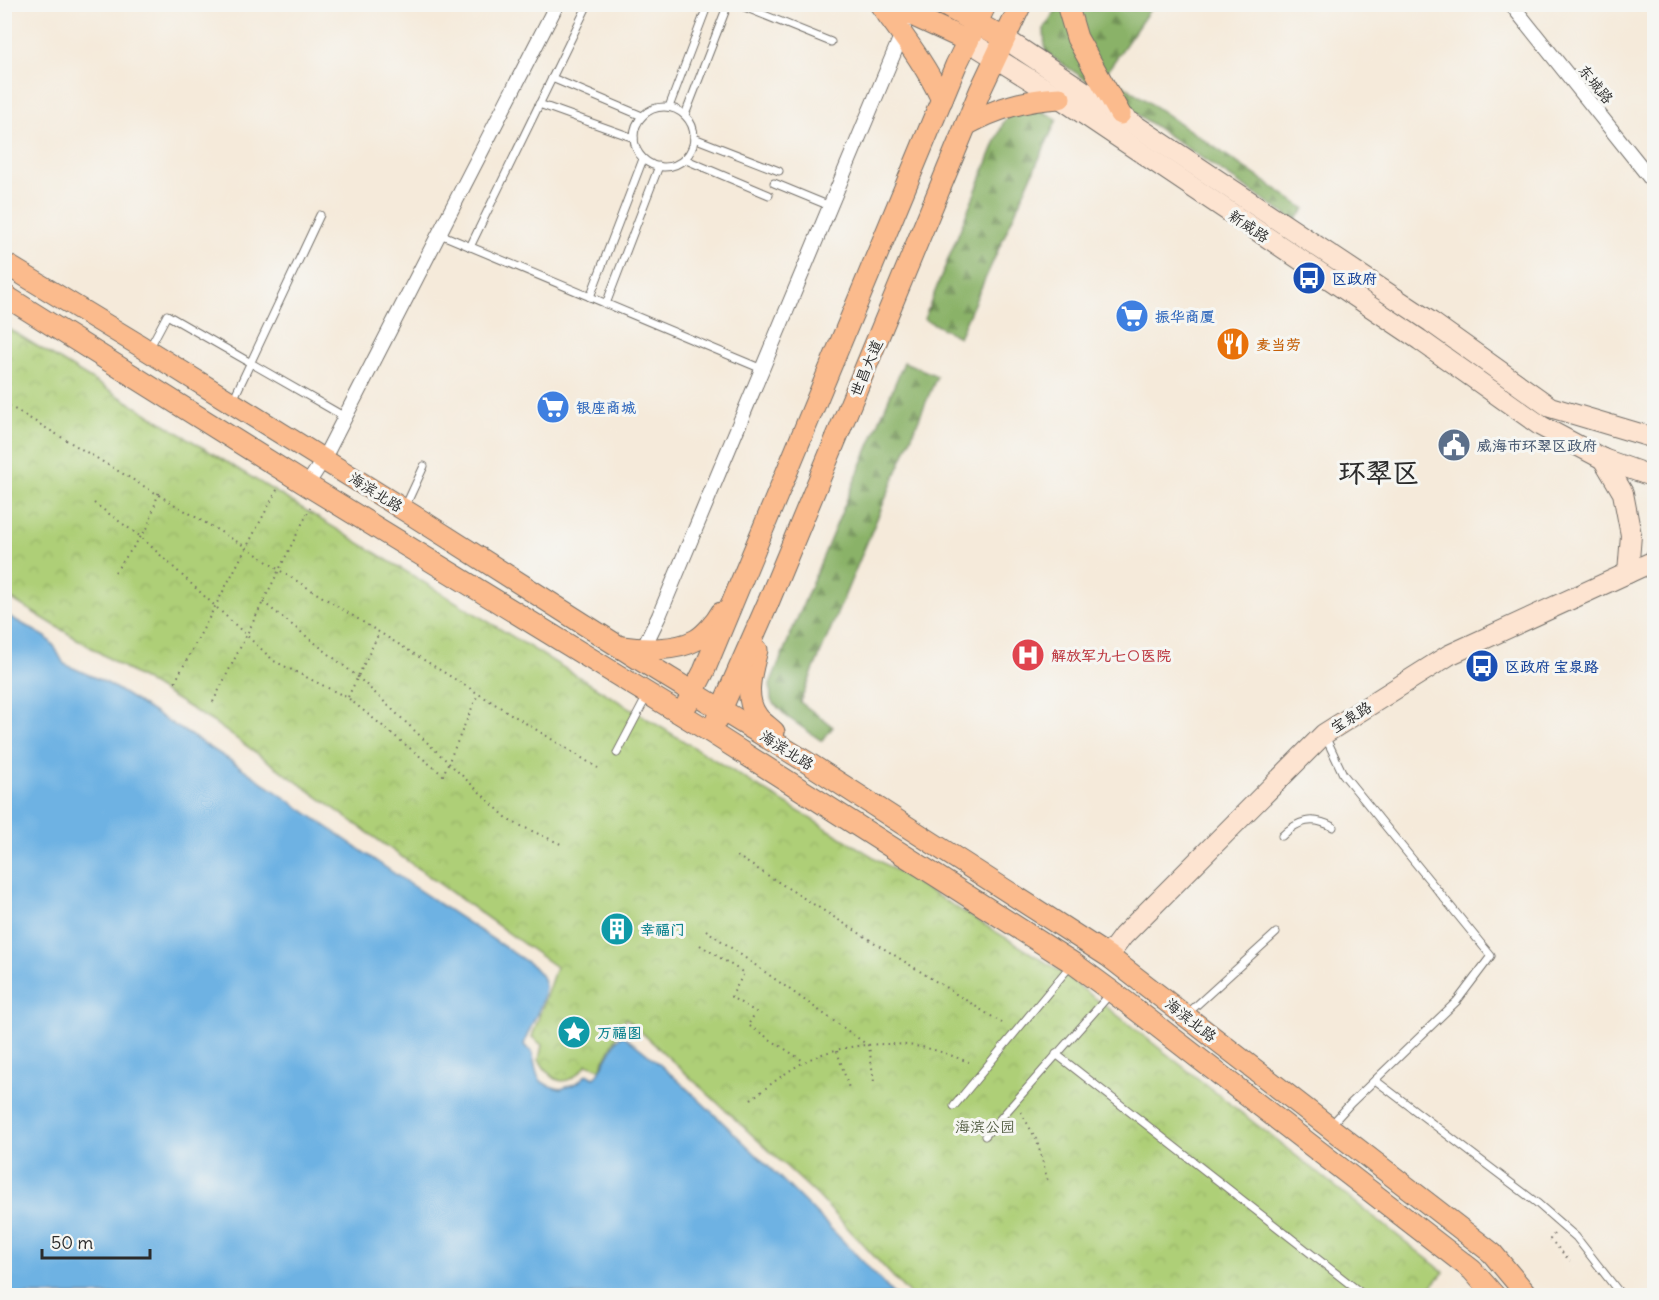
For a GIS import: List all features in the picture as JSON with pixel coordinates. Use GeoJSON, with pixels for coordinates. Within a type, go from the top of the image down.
{"type":"FeatureCollection","features":[{"type":"Feature","properties":{"kind":"main road"},"geometry":{"type":"LineString","coordinates":[[880,4],[926,68],[942,100]]}},
{"type":"Feature","properties":{"kind":"main road","name":"新威路"},"geometry":{"type":"LineString","coordinates":[[888,4],[910,14],[977,22]]}},
{"type":"Feature","properties":{"kind":"main road","name":"新威路"},"geometry":{"type":"LineString","coordinates":[[942,4],[977,22],[1000,47],[1060,98],[1541,426],[1603,459],[1654,477]]}},
{"type":"Feature","properties":{"kind":"main road","name":"世昌大道"},"geometry":{"type":"LineString","coordinates":[[712,733],[966,125],[1000,47],[1022,4]]}},
{"type":"Feature","properties":{"kind":"main road"},"geometry":{"type":"LineString","coordinates":[[1067,4],[1077,38],[1119,114]]}},
{"type":"Feature","properties":{"kind":"main road"},"geometry":{"type":"LineString","coordinates":[[682,715],[741,582],[942,100],[977,22]]}},
{"type":"Feature","properties":{"kind":"main road","name":"新威路"},"geometry":{"type":"LineString","coordinates":[[1000,47],[1119,114],[1446,333],[1550,407],[1654,438]]}},
{"type":"Feature","properties":{"kind":"main road"},"geometry":{"type":"LineString","coordinates":[[966,125],[1010,105],[1034,99],[1060,98]]}},
{"type":"Feature","properties":{"kind":"main road","name":"海滨北路"},"geometry":{"type":"LineString","coordinates":[[4,263],[404,510],[618,646],[640,654],[693,693],[806,761],[1108,956],[1492,1253],[1528,1296]]}},
{"type":"Feature","properties":{"kind":"main road","name":"海滨北路"},"geometry":{"type":"LineString","coordinates":[[4,295],[313,489],[712,733],[1073,963],[1472,1270],[1494,1295]]}},
{"type":"Feature","properties":{"kind":"main road"},"geometry":{"type":"LineString","coordinates":[[1603,459],[1623,493],[1631,535],[1628,573],[1654,567]]}},
{"type":"Feature","properties":{"kind":"main road","name":"宝泉路"},"geometry":{"type":"LineString","coordinates":[[1108,956],[1132,928],[1324,734],[1449,655],[1654,561]]}},
{"type":"Feature","properties":{"kind":"main road"},"geometry":{"type":"LineString","coordinates":[[640,654],[696,640],[717,619],[741,582]]}},
{"type":"Feature","properties":{"kind":"main road"},"geometry":{"type":"LineString","coordinates":[[768,603],[751,678],[750,699],[756,715],[806,761]]}},
{"type":"Feature","properties":{"kind":"street"},"geometry":{"type":"LineString","coordinates":[[313,489],[323,460],[557,4]]}},
{"type":"Feature","properties":{"kind":"street","name":"东城路"},"geometry":{"type":"LineString","coordinates":[[1511,4],[1654,180]]}},
{"type":"Feature","properties":{"kind":"street"},"geometry":{"type":"LineString","coordinates":[[640,654],[910,14]]}},
{"type":"Feature","properties":{"kind":"lane"},"geometry":{"type":"LineString","coordinates":[[470,247],[588,4]]}},
{"type":"Feature","properties":{"kind":"lane"},"geometry":{"type":"LineString","coordinates":[[669,107],[708,4]]}},
{"type":"Feature","properties":{"kind":"lane"},"geometry":{"type":"LineString","coordinates":[[685,115],[728,4]]}},
{"type":"Feature","properties":{"kind":"lane"},"geometry":{"type":"LineString","coordinates":[[737,4],[831,42]]}},
{"type":"Feature","properties":{"kind":"lane"},"geometry":{"type":"LineString","coordinates":[[552,78],[642,116]]}},
{"type":"Feature","properties":{"kind":"lane"},"geometry":{"type":"LineString","coordinates":[[539,104],[634,138]]}},
{"type":"Feature","properties":{"kind":"lane"},"geometry":{"type":"LineString","coordinates":[[659,107],[669,107],[685,115],[691,123],[694,138],[690,151],[684,159],[675,165],[659,166],[643,159],[638,153],[634,138],[636,123],[642,116],[659,107]]}},
{"type":"Feature","properties":{"kind":"lane"},"geometry":{"type":"LineString","coordinates":[[694,138],[779,171]]}},
{"type":"Feature","properties":{"kind":"lane"},"geometry":{"type":"LineString","coordinates":[[590,297],[643,159]]}},
{"type":"Feature","properties":{"kind":"lane"},"geometry":{"type":"LineString","coordinates":[[684,159],[769,195]]}},
{"type":"Feature","properties":{"kind":"lane"},"geometry":{"type":"LineString","coordinates":[[606,304],[659,166]]}},
{"type":"Feature","properties":{"kind":"lane"},"geometry":{"type":"LineString","coordinates":[[774,183],[830,206]]}},
{"type":"Feature","properties":{"kind":"lane"},"geometry":{"type":"LineString","coordinates":[[231,403],[320,215]]}},
{"type":"Feature","properties":{"kind":"lane"},"geometry":{"type":"LineString","coordinates":[[440,234],[762,369]]}},
{"type":"Feature","properties":{"kind":"lane"},"geometry":{"type":"LineString","coordinates":[[149,351],[167,315],[345,417]]}},
{"type":"Feature","properties":{"kind":"lane"},"geometry":{"type":"LineString","coordinates":[[1434,351],[1446,333]]}},
{"type":"Feature","properties":{"kind":"lane"},"geometry":{"type":"LineString","coordinates":[[404,510],[424,466]]}},
{"type":"Feature","properties":{"kind":"lane"},"geometry":{"type":"LineString","coordinates":[[617,753],[648,694]]}},
{"type":"Feature","properties":{"kind":"lane"},"geometry":{"type":"LineString","coordinates":[[1324,734],[1343,774],[1491,956],[1457,1001],[1329,1126]]}},
{"type":"Feature","properties":{"kind":"lane"},"geometry":{"type":"LineString","coordinates":[[1282,836],[1292,826],[1307,820],[1322,821],[1333,827]]}},
{"type":"Feature","properties":{"kind":"lane"},"geometry":{"type":"LineString","coordinates":[[1185,1015],[1276,933]]}},
{"type":"Feature","properties":{"kind":"lane"},"geometry":{"type":"LineString","coordinates":[[954,1106],[1073,963]]}},
{"type":"Feature","properties":{"kind":"lane"},"geometry":{"type":"LineString","coordinates":[[986,1136],[1112,992]]}},
{"type":"Feature","properties":{"kind":"lane"},"geometry":{"type":"LineString","coordinates":[[1056,1054],[1365,1296]]}},
{"type":"Feature","properties":{"kind":"lane"},"geometry":{"type":"LineString","coordinates":[[1375,1080],[1537,1203],[1576,1237],[1622,1296]]}},
{"type":"Feature","properties":{"kind":"path"},"geometry":{"type":"LineString","coordinates":[[4,403],[246,547],[379,633],[598,768]]}},
{"type":"Feature","properties":{"kind":"path"},"geometry":{"type":"LineString","coordinates":[[175,682],[287,472]]}},
{"type":"Feature","properties":{"kind":"path"},"geometry":{"type":"LineString","coordinates":[[213,702],[308,511],[313,489]]}},
{"type":"Feature","properties":{"kind":"path"},"geometry":{"type":"LineString","coordinates":[[114,572],[148,527],[158,493]]}},
{"type":"Feature","properties":{"kind":"path"},"geometry":{"type":"LineString","coordinates":[[94,503],[141,537],[274,661],[348,698],[443,776],[478,694]]}},
{"type":"Feature","properties":{"kind":"path"},"geometry":{"type":"LineString","coordinates":[[263,602],[358,677],[510,821],[563,845]]}},
{"type":"Feature","properties":{"kind":"path"},"geometry":{"type":"LineString","coordinates":[[348,698],[379,633]]}},
{"type":"Feature","properties":{"kind":"path"},"geometry":{"type":"LineString","coordinates":[[737,856],[1002,1023]]}},
{"type":"Feature","properties":{"kind":"path"},"geometry":{"type":"LineString","coordinates":[[706,930],[869,1046],[874,1082]]}},
{"type":"Feature","properties":{"kind":"path"},"geometry":{"type":"LineString","coordinates":[[700,945],[744,973],[731,997],[756,1012],[748,1025],[805,1062]]}},
{"type":"Feature","properties":{"kind":"path"},"geometry":{"type":"LineString","coordinates":[[751,1099],[790,1070],[817,1056],[837,1051],[898,1044],[933,1049],[969,1062]]}},
{"type":"Feature","properties":{"kind":"path"},"geometry":{"type":"LineString","coordinates":[[837,1051],[849,1088]]}},
{"type":"Feature","properties":{"kind":"path"},"geometry":{"type":"LineString","coordinates":[[1021,1112],[1037,1141],[1048,1182]]}},
{"type":"Feature","properties":{"kind":"path"},"geometry":{"type":"LineString","coordinates":[[1562,1225],[1550,1239],[1570,1261]]}},
{"type":"Feature","properties":{"kind":"green space"},"geometry":{"type":"Polygon","coordinates":[[[1060,5],[1153,5],[1106,73],[1305,209],[1295,221],[1045,52],[1044,28],[1060,5]]]}},
{"type":"Feature","properties":{"kind":"green space"},"geometry":{"type":"Polygon","coordinates":[[[1027,103],[1057,119],[959,337],[924,319],[1004,121],[1027,103]]]}},
{"type":"Feature","properties":{"kind":"green space","name":"海滨公园"},"geometry":{"type":"Polygon","coordinates":[[[4,326],[1052,966],[1444,1272],[1423,1296],[910,1295],[818,1196],[626,1018],[600,1069],[587,1064],[580,1072],[567,1080],[556,1079],[550,1075],[539,1060],[542,1045],[532,1037],[556,967],[213,722],[5,595],[4,326]]]}},
{"type":"Feature","properties":{"kind":"green space"},"geometry":{"type":"Polygon","coordinates":[[[904,362],[937,376],[800,702],[833,727],[822,741],[786,716],[771,700],[770,684],[904,362]]]}},
{"type":"Feature","properties":{"kind":"water"},"geometry":{"type":"Polygon","coordinates":[[[5,614],[46,637],[64,664],[107,683],[236,764],[533,966],[542,977],[545,989],[541,1005],[524,1045],[532,1052],[536,1072],[545,1084],[561,1089],[577,1083],[587,1074],[594,1078],[617,1040],[624,1036],[668,1072],[737,1136],[817,1214],[894,1295],[5,1295],[5,614]]]}},
{"type":"Feature","properties":{"kind":"place","name":"区政府"},"geometry":{"type":"Point","coordinates":[1309,278]}},
{"type":"Feature","properties":{"kind":"place","name":"振华商厦"},"geometry":{"type":"Point","coordinates":[1132,316]}},
{"type":"Feature","properties":{"kind":"place","name":"麦当劳"},"geometry":{"type":"Point","coordinates":[1233,344]}},
{"type":"Feature","properties":{"kind":"place","name":"银座商城"},"geometry":{"type":"Point","coordinates":[553,407]}},
{"type":"Feature","properties":{"kind":"place","name":"威海市环翠区政府"},"geometry":{"type":"Point","coordinates":[1454,445]}},
{"type":"Feature","properties":{"kind":"place","name":"解放军九七〇医院"},"geometry":{"type":"Point","coordinates":[1028,655]}},
{"type":"Feature","properties":{"kind":"place","name":"区政府 宝泉路"},"geometry":{"type":"Point","coordinates":[1482,666]}},
{"type":"Feature","properties":{"kind":"place","name":"幸福门"},"geometry":{"type":"Point","coordinates":[617,929]}},
{"type":"Feature","properties":{"kind":"place","name":"万福图"},"geometry":{"type":"Point","coordinates":[574,1032]}},
{"type":"Feature","properties":{"kind":"district","name":"环翠区"},"geometry":{"type":"Point","coordinates":[1379,472]}}]}
